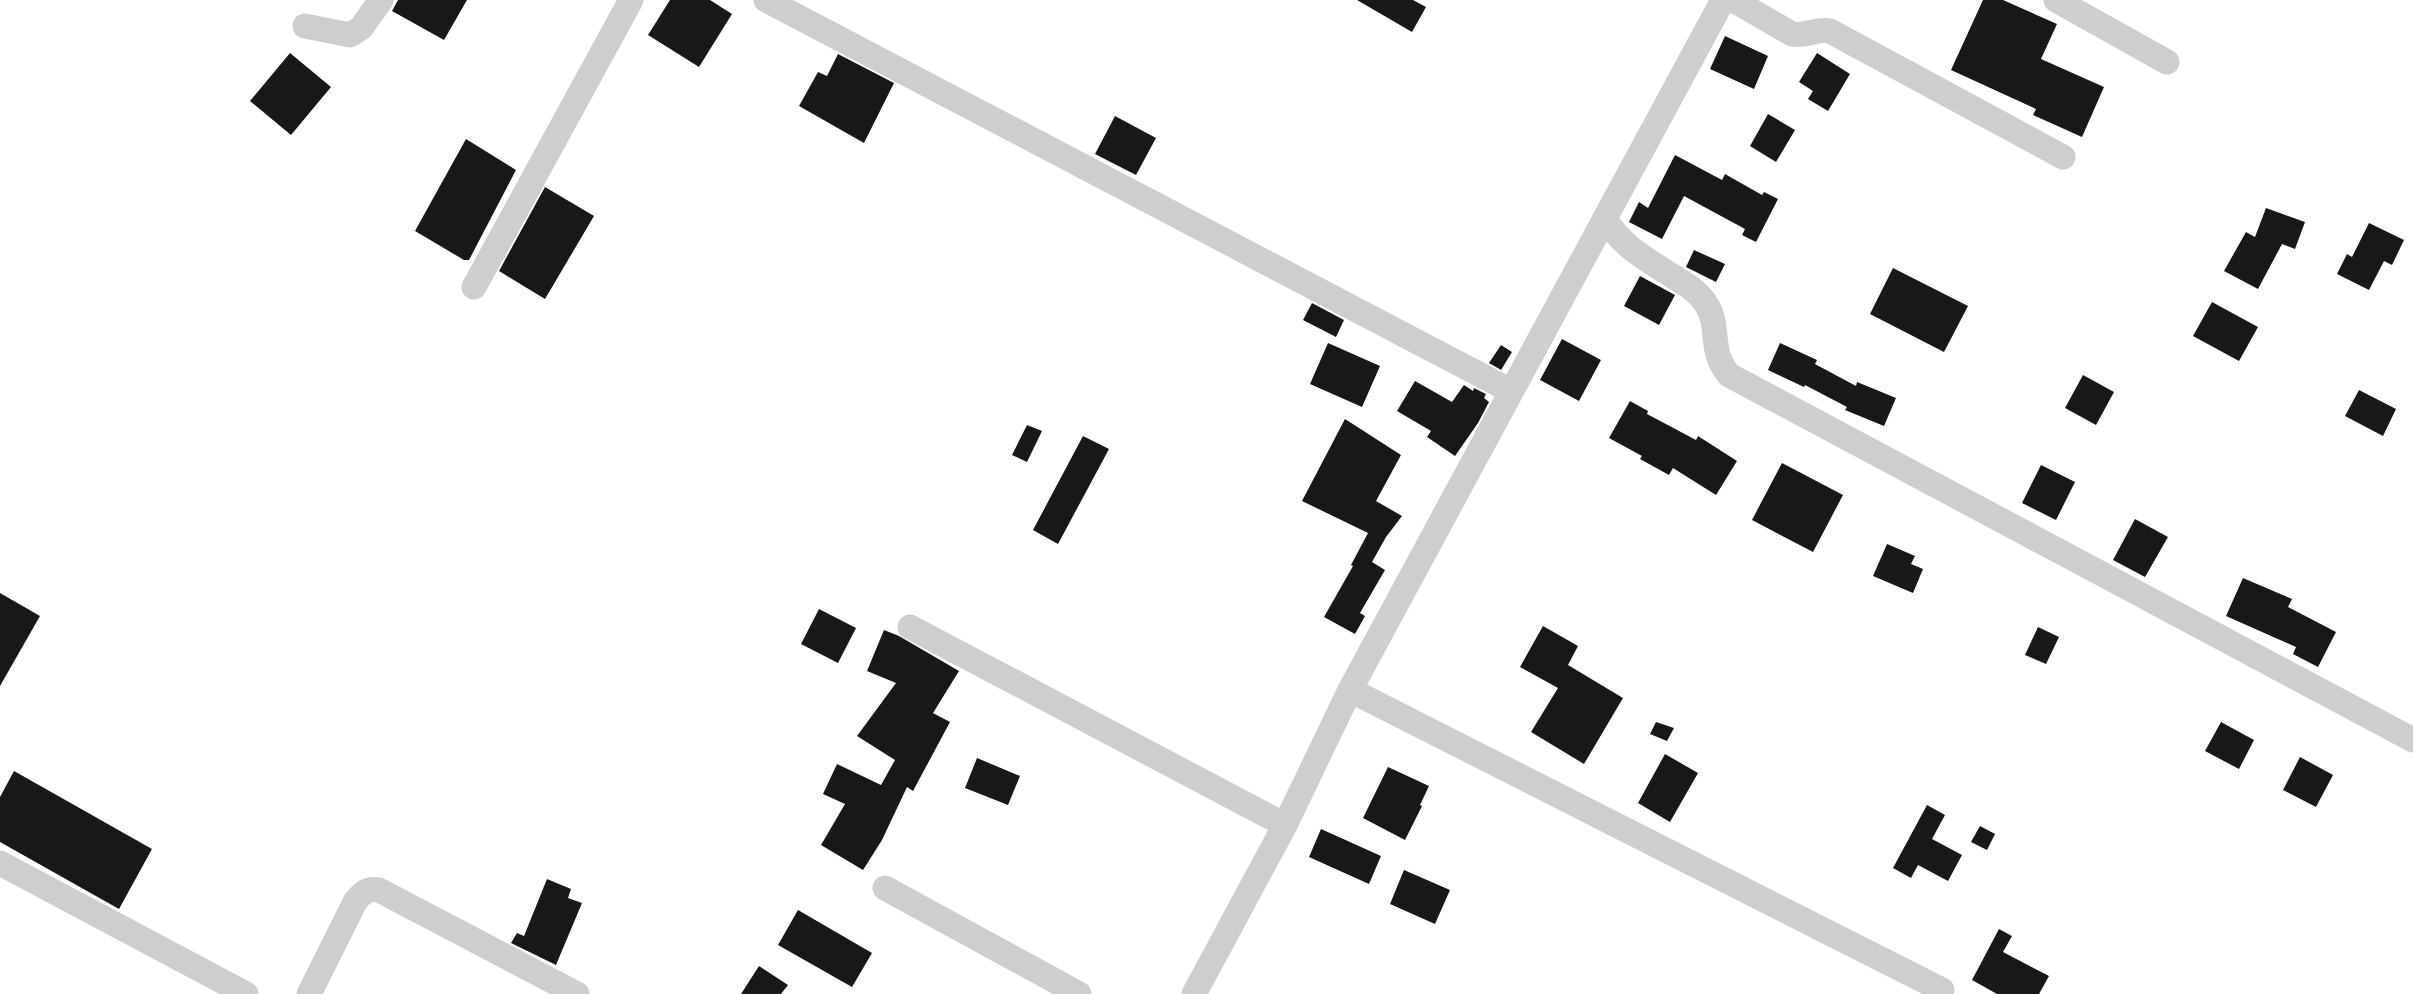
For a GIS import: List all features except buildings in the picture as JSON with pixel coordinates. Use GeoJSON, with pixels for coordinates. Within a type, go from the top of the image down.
{"type":"FeatureCollection","features":[{"type":"Feature","properties":{"kind":"street"},"geometry":{"type":"LineString","coordinates":[[305,26],[350,35],[361,28],[381,0]]}},
{"type":"Feature","properties":{"kind":"street"},"geometry":{"type":"LineString","coordinates":[[474,286],[631,0]]}},
{"type":"Feature","properties":{"kind":"street"},"geometry":{"type":"LineString","coordinates":[[766,0],[1511,391]]}},
{"type":"Feature","properties":{"kind":"street"},"geometry":{"type":"LineString","coordinates":[[1194,994],[1285,825],[1350,690],[1723,0]]}},
{"type":"Feature","properties":{"kind":"street"},"geometry":{"type":"LineString","coordinates":[[1734,0],[1792,34],[1802,35],[1824,29],[1836,33],[2063,157]]}},
{"type":"Feature","properties":{"kind":"street"},"geometry":{"type":"LineString","coordinates":[[2056,0],[2167,62]]}},
{"type":"Feature","properties":{"kind":"street"},"geometry":{"type":"LineString","coordinates":[[1605,218],[1611,229],[1630,248],[1691,288],[1705,302],[1713,320],[1718,360],[1729,375],[2413,740]]}},
{"type":"Feature","properties":{"kind":"street"},"geometry":{"type":"LineString","coordinates":[[910,627],[1285,825]]}},
{"type":"Feature","properties":{"kind":"street"},"geometry":{"type":"LineString","coordinates":[[1350,690],[1942,990]]}},
{"type":"Feature","properties":{"kind":"street"},"geometry":{"type":"LineString","coordinates":[[0,863],[246,994]]}},
{"type":"Feature","properties":{"kind":"street"},"geometry":{"type":"LineString","coordinates":[[885,888],[1079,994]]}},
{"type":"Feature","properties":{"kind":"street"},"geometry":{"type":"LineString","coordinates":[[309,994],[355,902],[362,893],[372,889],[379,890],[577,994]]}}]}
